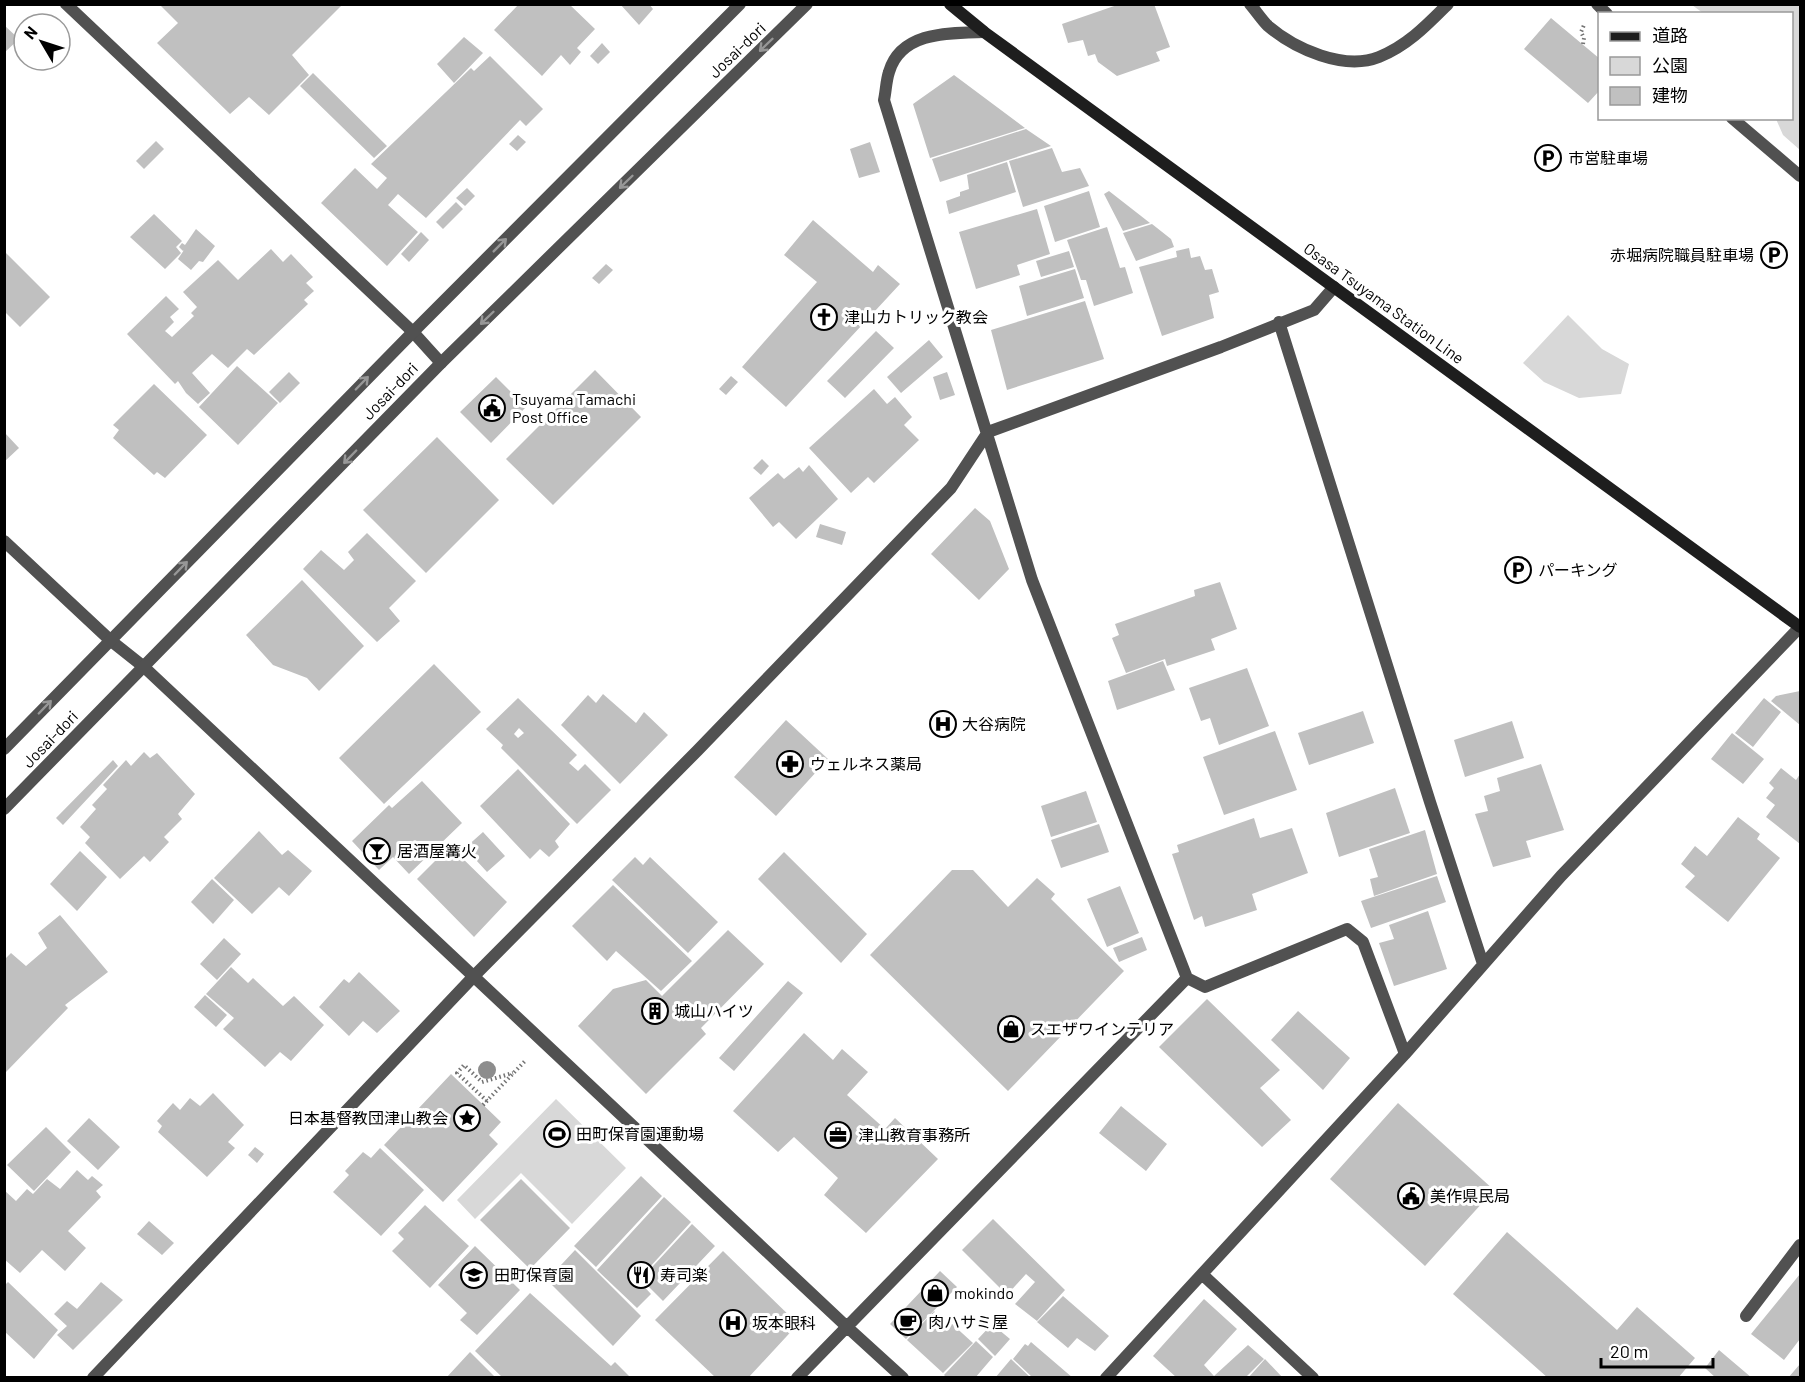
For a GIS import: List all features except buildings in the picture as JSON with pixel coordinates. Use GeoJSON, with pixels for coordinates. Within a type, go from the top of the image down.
{"type":"FeatureCollection","features":[{"type":"Feature","properties":{"kind":"main road","name":"Osasa Tsuyama Station Line"},"geometry":{"type":"LineString","coordinates":[[950,4],[984,32],[1800,627]]}},
{"type":"Feature","properties":{"kind":"street"},"geometry":{"type":"LineString","coordinates":[[66,4],[413,332],[441,363]]}},
{"type":"Feature","properties":{"kind":"street","name":"Josai-dori"},"geometry":{"type":"LineString","coordinates":[[4,749],[413,332],[740,4]]}},
{"type":"Feature","properties":{"kind":"street","name":"Josai-dori"},"geometry":{"type":"LineString","coordinates":[[4,809],[441,363],[807,4]]}},
{"type":"Feature","properties":{"kind":"street"},"geometry":{"type":"LineString","coordinates":[[1251,4],[1268,25],[1295,44],[1323,56],[1350,62],[1377,58],[1416,36],[1448,4]]}},
{"type":"Feature","properties":{"kind":"street"},"geometry":{"type":"LineString","coordinates":[[984,32],[931,35],[910,44],[900,53],[889,70],[884,100],[1032,580],[1187,978],[1205,987],[1347,929],[1363,942],[1405,1054]]}},
{"type":"Feature","properties":{"kind":"street"},"geometry":{"type":"LineString","coordinates":[[1734,120],[1800,176]]}},
{"type":"Feature","properties":{"kind":"street"},"geometry":{"type":"LineString","coordinates":[[93,1377],[475,975],[698,750],[951,488],[988,432],[1221,347],[1314,310],[1334,287]]}},
{"type":"Feature","properties":{"kind":"street"},"geometry":{"type":"LineString","coordinates":[[1279,322],[1483,964]]}},
{"type":"Feature","properties":{"kind":"street"},"geometry":{"type":"LineString","coordinates":[[4,541],[110,640],[144,667],[903,1377]]}},
{"type":"Feature","properties":{"kind":"street"},"geometry":{"type":"LineString","coordinates":[[1106,1377],[1405,1054],[1561,876],[1800,627]]}},
{"type":"Feature","properties":{"kind":"street"},"geometry":{"type":"LineString","coordinates":[[796,1377],[1187,978]]}},
{"type":"Feature","properties":{"kind":"street"},"geometry":{"type":"LineString","coordinates":[[1746,1316],[1800,1245]]}},
{"type":"Feature","properties":{"kind":"street"},"geometry":{"type":"LineString","coordinates":[[1202,1274],[1313,1377]]}},
{"type":"Feature","properties":{"kind":"path"},"geometry":{"type":"LineString","coordinates":[[513,1073],[482,1082],[464,1065],[457,1073],[485,1103],[527,1059]]}},
{"type":"Feature","properties":{"kind":"green space"},"geometry":{"type":"Polygon","coordinates":[[[1692,5],[1800,5],[1800,150],[1783,135],[1776,120],[1793,120],[1793,12],[1702,12],[1692,5]]]}},
{"type":"Feature","properties":{"kind":"green space"},"geometry":{"type":"Polygon","coordinates":[[[1568,315],[1602,349],[1629,364],[1621,394],[1579,398],[1544,382],[1523,363],[1568,315]]]}},
{"type":"Feature","properties":{"kind":"green space","name":"田町保育園運動場"},"geometry":{"type":"Polygon","coordinates":[[[556,1099],[626,1168],[572,1224],[521,1173],[475,1219],[457,1200],[556,1099]]]}},
{"type":"Feature","properties":{"kind":"place","name":"市営駐車場"},"geometry":{"type":"Point","coordinates":[1548,158]}},
{"type":"Feature","properties":{"kind":"place","name":"赤堀病院職員駐車場"},"geometry":{"type":"Point","coordinates":[1774,255]}},
{"type":"Feature","properties":{"kind":"place","name":"津山カトリック教会"},"geometry":{"type":"Point","coordinates":[824,317]}},
{"type":"Feature","properties":{"kind":"place","name":"Tsuyama Tamachi Post Office"},"geometry":{"type":"Point","coordinates":[492,408]}},
{"type":"Feature","properties":{"kind":"place","name":"パーキング"},"geometry":{"type":"Point","coordinates":[1518,570]}},
{"type":"Feature","properties":{"kind":"place","name":"大谷病院"},"geometry":{"type":"Point","coordinates":[943,724]}},
{"type":"Feature","properties":{"kind":"place","name":"ウェルネス薬局"},"geometry":{"type":"Point","coordinates":[790,764]}},
{"type":"Feature","properties":{"kind":"place","name":"居酒屋篝火"},"geometry":{"type":"Point","coordinates":[377,851]}},
{"type":"Feature","properties":{"kind":"place","name":"城山ハイツ"},"geometry":{"type":"Point","coordinates":[655,1011]}},
{"type":"Feature","properties":{"kind":"place","name":"スエザワインテリア"},"geometry":{"type":"Point","coordinates":[1011,1029]}},
{"type":"Feature","properties":{"kind":"place","name":"日本基督教団津山教会"},"geometry":{"type":"Point","coordinates":[467,1118]}},
{"type":"Feature","properties":{"kind":"place","name":"田町保育園運動場"},"geometry":{"type":"Point","coordinates":[557,1134]}},
{"type":"Feature","properties":{"kind":"place","name":"津山教育事務所"},"geometry":{"type":"Point","coordinates":[838,1135]}},
{"type":"Feature","properties":{"kind":"place","name":"美作県民局"},"geometry":{"type":"Point","coordinates":[1411,1196]}},
{"type":"Feature","properties":{"kind":"place","name":"田町保育園"},"geometry":{"type":"Point","coordinates":[474,1275]}},
{"type":"Feature","properties":{"kind":"place","name":"寿司楽"},"geometry":{"type":"Point","coordinates":[641,1275]}},
{"type":"Feature","properties":{"kind":"place","name":"mokindo"},"geometry":{"type":"Point","coordinates":[935,1293]}},
{"type":"Feature","properties":{"kind":"place","name":"肉ハサミ屋"},"geometry":{"type":"Point","coordinates":[908,1322]}},
{"type":"Feature","properties":{"kind":"place","name":"坂本眼科"},"geometry":{"type":"Point","coordinates":[733,1323]}}]}
